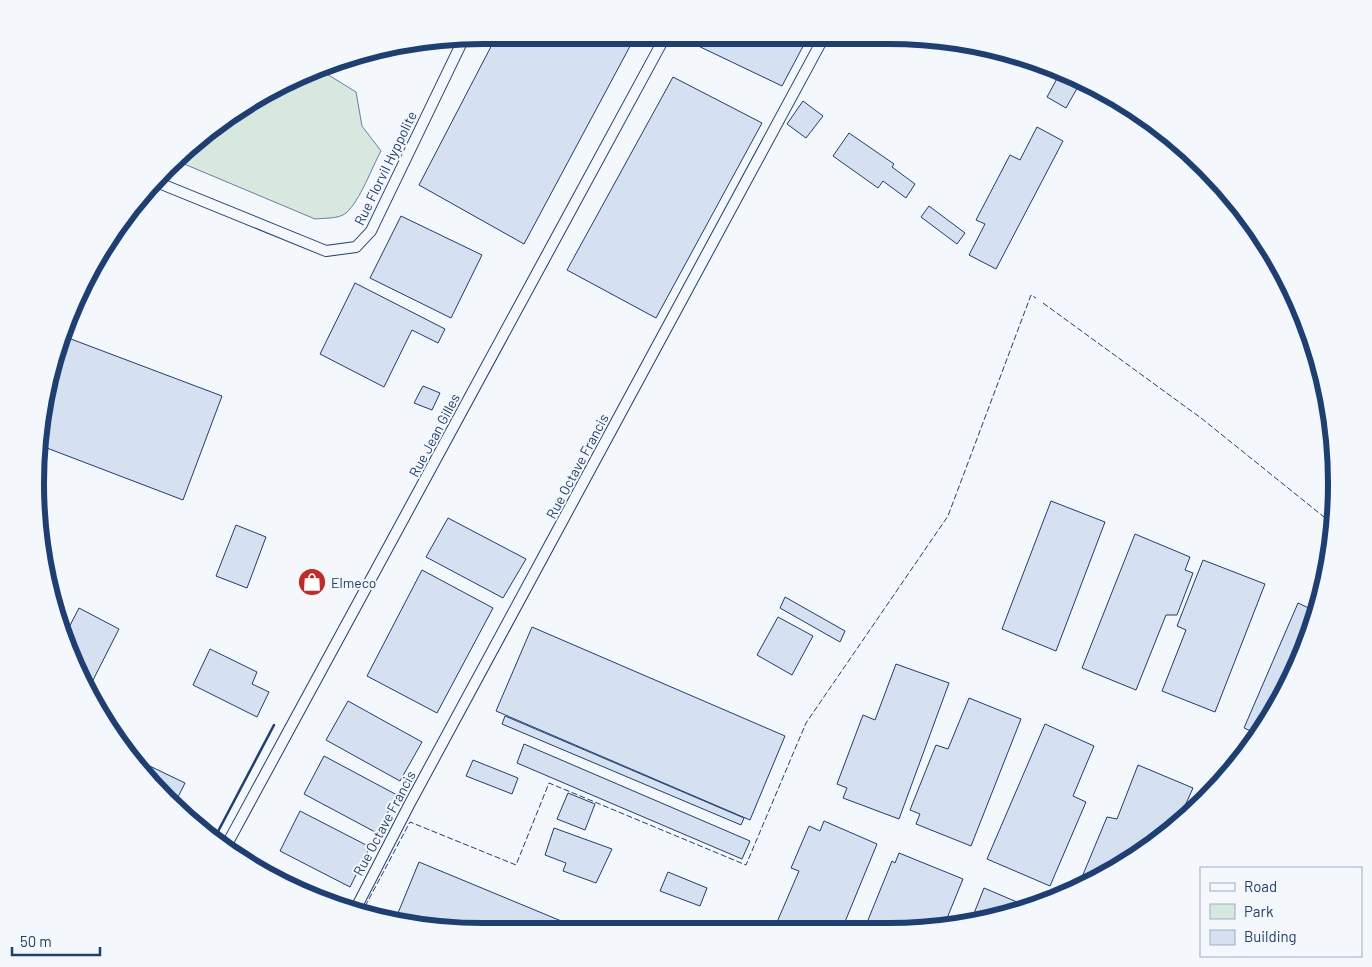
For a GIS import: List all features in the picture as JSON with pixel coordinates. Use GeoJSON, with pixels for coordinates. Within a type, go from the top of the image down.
{"type":"FeatureCollection","features":[{"type":"Feature","properties":{"kind":"street","name":"Rue Jean Gilles"},"geometry":{"type":"LineString","coordinates":[[229,841],[661,44]]}},
{"type":"Feature","properties":{"kind":"street","name":"Rue Octave Francis"},"geometry":{"type":"LineString","coordinates":[[358,905],[409,805],[820,44]]}},
{"type":"Feature","properties":{"kind":"street","name":"Rue Florvil Hyppolite"},"geometry":{"type":"LineString","coordinates":[[162,184],[326,252],[356,247],[371,231],[461,45]]}},
{"type":"Feature","properties":{"kind":"green space"},"geometry":{"type":"Polygon","coordinates":[[[325,73],[356,92],[362,126],[381,151],[351,208],[343,215],[315,219],[183,164],[239,118],[289,89],[325,73]]]}},
{"type":"Feature","properties":{"kind":"building"},"geometry":{"type":"Polygon","coordinates":[[[492,44],[631,44],[524,244],[419,185],[492,44]]]}},
{"type":"Feature","properties":{"kind":"building"},"geometry":{"type":"Polygon","coordinates":[[[694,44],[804,44],[782,86],[694,44]]]}},
{"type":"Feature","properties":{"kind":"building"},"geometry":{"type":"Polygon","coordinates":[[[673,77],[762,123],[656,318],[567,270],[673,77]]]}},
{"type":"Feature","properties":{"kind":"building"},"geometry":{"type":"Polygon","coordinates":[[[1058,77],[1078,87],[1066,108],[1047,97],[1058,77]]]}},
{"type":"Feature","properties":{"kind":"building"},"geometry":{"type":"Polygon","coordinates":[[[803,101],[823,116],[806,138],[787,124],[803,101]]]}},
{"type":"Feature","properties":{"kind":"building"},"geometry":{"type":"Polygon","coordinates":[[[1037,127],[1063,141],[996,269],[969,255],[985,224],[976,220],[1010,155],[1020,160],[1037,127]]]}},
{"type":"Feature","properties":{"kind":"building"},"geometry":{"type":"Polygon","coordinates":[[[849,133],[894,164],[892,167],[915,184],[906,198],[883,181],[878,188],[833,156],[849,133]]]}},
{"type":"Feature","properties":{"kind":"building"},"geometry":{"type":"Polygon","coordinates":[[[929,206],[965,233],[957,244],[921,217],[929,206]]]}},
{"type":"Feature","properties":{"kind":"building"},"geometry":{"type":"Polygon","coordinates":[[[401,216],[482,255],[451,318],[370,278],[401,216]]]}},
{"type":"Feature","properties":{"kind":"building"},"geometry":{"type":"Polygon","coordinates":[[[355,283],[445,329],[438,343],[412,330],[384,387],[320,354],[355,283]]]}},
{"type":"Feature","properties":{"kind":"building"},"geometry":{"type":"Polygon","coordinates":[[[68,338],[222,396],[183,500],[46,448],[52,398],[68,338]]]}},
{"type":"Feature","properties":{"kind":"building"},"geometry":{"type":"Polygon","coordinates":[[[423,386],[440,393],[432,410],[414,403],[423,386]]]}},
{"type":"Feature","properties":{"kind":"building"},"geometry":{"type":"Polygon","coordinates":[[[1051,501],[1105,522],[1056,651],[1002,629],[1051,501]]]}},
{"type":"Feature","properties":{"kind":"building"},"geometry":{"type":"Polygon","coordinates":[[[448,518],[526,559],[503,598],[426,557],[448,518]]]}},
{"type":"Feature","properties":{"kind":"building"},"geometry":{"type":"Polygon","coordinates":[[[236,525],[266,537],[247,588],[216,576],[236,525]]]}},
{"type":"Feature","properties":{"kind":"building"},"geometry":{"type":"Polygon","coordinates":[[[1135,534],[1190,557],[1185,570],[1193,573],[1177,615],[1166,615],[1136,690],[1082,668],[1135,534]]]}},
{"type":"Feature","properties":{"kind":"building"},"geometry":{"type":"Polygon","coordinates":[[[1203,560],[1265,584],[1215,712],[1162,691],[1186,630],[1177,626],[1203,560]]]}},
{"type":"Feature","properties":{"kind":"building"},"geometry":{"type":"Polygon","coordinates":[[[422,570],[493,608],[437,713],[367,676],[422,570]]]}},
{"type":"Feature","properties":{"kind":"building"},"geometry":{"type":"Polygon","coordinates":[[[785,597],[845,631],[840,642],[780,608],[785,597]]]}},
{"type":"Feature","properties":{"kind":"building"},"geometry":{"type":"Polygon","coordinates":[[[1298,603],[1310,609],[1295,652],[1283,678],[1252,731],[1244,728],[1298,603]]]}},
{"type":"Feature","properties":{"kind":"building"},"geometry":{"type":"Polygon","coordinates":[[[79,608],[119,629],[92,683],[77,652],[68,629],[79,608]]]}},
{"type":"Feature","properties":{"kind":"building"},"geometry":{"type":"Polygon","coordinates":[[[778,617],[813,636],[792,675],[757,655],[778,617]]]}},
{"type":"Feature","properties":{"kind":"building"},"geometry":{"type":"Polygon","coordinates":[[[532,627],[785,736],[750,820],[496,711],[532,627]]]}},
{"type":"Feature","properties":{"kind":"building"},"geometry":{"type":"Polygon","coordinates":[[[210,649],[257,672],[252,684],[269,692],[257,717],[193,685],[210,649]]]}},
{"type":"Feature","properties":{"kind":"building"},"geometry":{"type":"Polygon","coordinates":[[[896,664],[949,683],[899,819],[843,798],[847,788],[837,784],[863,715],[875,720],[896,664]]]}},
{"type":"Feature","properties":{"kind":"building"},"geometry":{"type":"Polygon","coordinates":[[[969,698],[1021,719],[971,846],[916,824],[920,814],[910,810],[936,745],[948,749],[969,698]]]}},
{"type":"Feature","properties":{"kind":"building"},"geometry":{"type":"Polygon","coordinates":[[[348,701],[422,742],[400,781],[326,740],[348,701]]]}},
{"type":"Feature","properties":{"kind":"building"},"geometry":{"type":"Polygon","coordinates":[[[505,716],[744,818],[741,825],[502,724],[505,716]]]}},
{"type":"Feature","properties":{"kind":"building"},"geometry":{"type":"Polygon","coordinates":[[[1045,724],[1094,746],[1073,796],[1086,802],[1050,886],[987,859],[1045,724]]]}},
{"type":"Feature","properties":{"kind":"building"},"geometry":{"type":"Polygon","coordinates":[[[524,744],[750,841],[742,859],[517,763],[524,744]]]}},
{"type":"Feature","properties":{"kind":"building"},"geometry":{"type":"Polygon","coordinates":[[[324,756],[397,795],[377,833],[304,794],[324,756]]]}},
{"type":"Feature","properties":{"kind":"building"},"geometry":{"type":"Polygon","coordinates":[[[473,760],[518,778],[512,794],[466,776],[473,760]]]}},
{"type":"Feature","properties":{"kind":"building"},"geometry":{"type":"Polygon","coordinates":[[[146,764],[185,783],[177,798],[146,764]]]}},
{"type":"Feature","properties":{"kind":"building"},"geometry":{"type":"Polygon","coordinates":[[[1138,765],[1193,788],[1184,808],[1156,832],[1133,849],[1081,879],[1107,817],[1117,819],[1138,765]]]}},
{"type":"Feature","properties":{"kind":"building"},"geometry":{"type":"Polygon","coordinates":[[[568,793],[595,804],[585,830],[557,819],[568,793]]]}},
{"type":"Feature","properties":{"kind":"building"},"geometry":{"type":"Polygon","coordinates":[[[300,811],[370,847],[350,887],[280,851],[300,811]]]}},
{"type":"Feature","properties":{"kind":"building"},"geometry":{"type":"Polygon","coordinates":[[[824,821],[877,844],[844,923],[777,923],[799,871],[791,868],[809,826],[820,831],[824,821]]]}},
{"type":"Feature","properties":{"kind":"building"},"geometry":{"type":"Polygon","coordinates":[[[554,828],[612,849],[596,883],[563,871],[566,863],[545,855],[554,828]]]}},
{"type":"Feature","properties":{"kind":"building"},"geometry":{"type":"Polygon","coordinates":[[[899,853],[963,879],[947,919],[917,922],[867,923],[892,861],[895,863],[899,853]]]}},
{"type":"Feature","properties":{"kind":"building"},"geometry":{"type":"Polygon","coordinates":[[[419,862],[566,923],[455,922],[405,916],[398,913],[419,862]]]}},
{"type":"Feature","properties":{"kind":"building"},"geometry":{"type":"Polygon","coordinates":[[[668,872],[707,888],[700,906],[660,891],[668,872]]]}},
{"type":"Feature","properties":{"kind":"building"},"geometry":{"type":"Polygon","coordinates":[[[984,888],[1019,903],[1002,908],[973,915],[984,888]]]}},
{"type":"Feature","properties":{"kind":"fence"},"geometry":{"type":"LineString","coordinates":[[365,907],[410,822],[516,865],[549,783],[746,865],[806,723],[948,516],[1031,295],[1036,298]]}},
{"type":"Feature","properties":{"kind":"fence"},"geometry":{"type":"LineString","coordinates":[[1043,303],[1201,418],[1326,519]]}},
{"type":"Feature","properties":{"kind":"wall"},"geometry":{"type":"LineString","coordinates":[[217,833],[274,725]]}},
{"type":"Feature","properties":{"kind":"place","name":"Elmeco"},"geometry":{"type":"Point","coordinates":[312,582]}}]}
